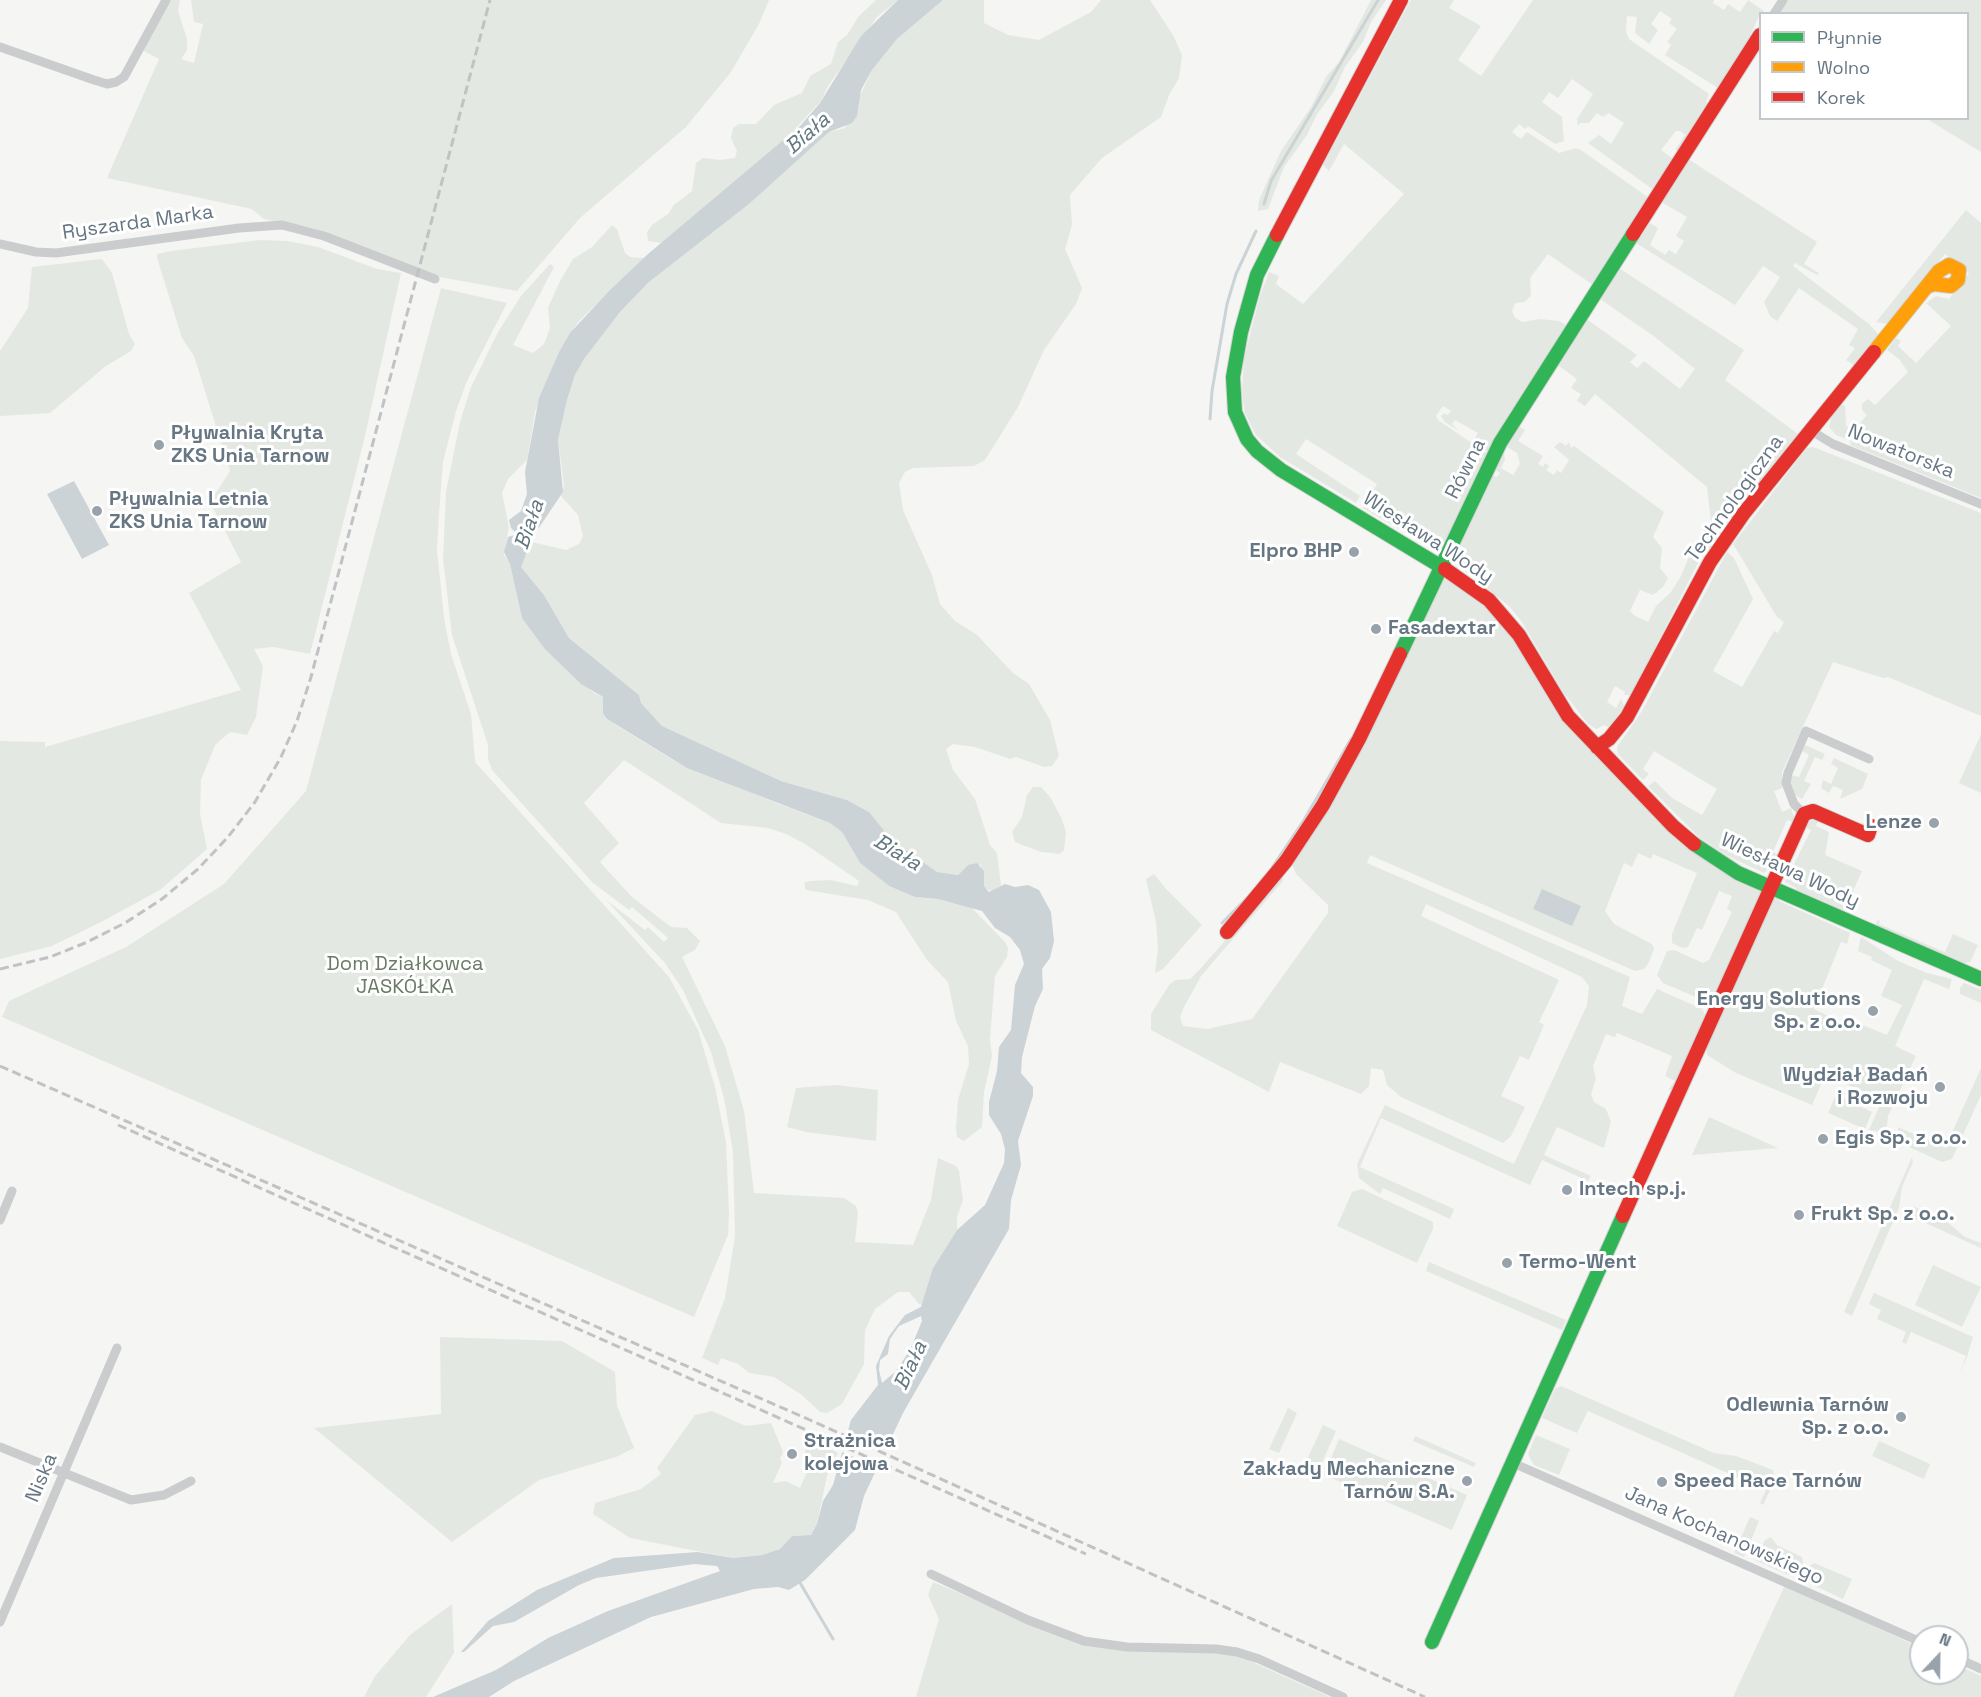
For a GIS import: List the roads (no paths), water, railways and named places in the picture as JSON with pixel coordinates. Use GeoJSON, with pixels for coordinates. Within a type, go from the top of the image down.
{"type":"FeatureCollection","features":[{"type":"Feature","properties":{"kind":"street"},"geometry":{"type":"LineString","coordinates":[[0,47],[107,84],[116,82],[124,77],[166,0]]}},
{"type":"Feature","properties":{"kind":"street","name":"Wiesława Wody"},"geometry":{"type":"LineString","coordinates":[[1401,0],[1299,189],[1257,275],[1239,342],[1232,394],[1239,426],[1257,452],[1281,470],[1476,589],[1511,625],[1563,710],[1680,833],[1704,852],[1738,873],[1981,979]]}},
{"type":"Feature","properties":{"kind":"street","name":"Równa"},"geometry":{"type":"LineString","coordinates":[[1227,932],[1286,861],[1323,805],[1359,739],[1500,443],[1586,312],[1612,264],[1759,37]]}},
{"type":"Feature","properties":{"kind":"street","name":"Ryszarda Marka"},"geometry":{"type":"LineString","coordinates":[[0,244],[36,252],[56,253],[239,228],[282,225],[324,236],[435,279]]}},
{"type":"Feature","properties":{"kind":"street","name":"Technologiczna"},"geometry":{"type":"LineString","coordinates":[[1597,747],[1609,739],[1627,717],[1710,562],[1744,513],[1926,287]]}},
{"type":"Feature","properties":{"kind":"street","name":"Nowatorska"},"geometry":{"type":"LineString","coordinates":[[1810,430],[1833,444],[1981,504]]}},
{"type":"Feature","properties":{"kind":"street"},"geometry":{"type":"LineString","coordinates":[[1804,814],[1794,804],[1786,783],[1806,731],[1869,759]]}},
{"type":"Feature","properties":{"kind":"street"},"geometry":{"type":"LineString","coordinates":[[1432,1642],[1804,814],[1813,811],[1868,835],[1871,826]]}},
{"type":"Feature","properties":{"kind":"street"},"geometry":{"type":"LineString","coordinates":[[0,1220],[12,1191]]}},
{"type":"Feature","properties":{"kind":"street","name":"Niska"},"geometry":{"type":"LineString","coordinates":[[0,1622],[117,1348]]}},
{"type":"Feature","properties":{"kind":"street"},"geometry":{"type":"LineString","coordinates":[[0,1447],[131,1500],[165,1495],[191,1481]]}},
{"type":"Feature","properties":{"kind":"street","name":"Jana Kochanowskiego"},"geometry":{"type":"LineString","coordinates":[[1513,1463],[1909,1637]]}},
{"type":"Feature","properties":{"kind":"street"},"geometry":{"type":"LineString","coordinates":[[931,1574],[1028,1620],[1084,1641],[1119,1647],[1237,1652],[1259,1659],[1343,1697]]}},
{"type":"Feature","properties":{"kind":"water","name":"Biała"},"geometry":{"type":"Polygon","coordinates":[[[898,0],[943,0],[897,39],[872,70],[861,90],[857,116],[852,123],[829,132],[749,204],[649,282],[620,312],[584,359],[575,375],[558,440],[563,492],[532,538],[521,567],[544,595],[569,638],[639,695],[641,703],[662,726],[781,781],[847,800],[869,812],[892,840],[937,872],[958,875],[968,865],[977,863],[984,871],[984,886],[989,892],[1005,884],[1015,887],[1028,885],[1039,890],[1051,912],[1054,941],[1050,958],[1042,969],[1043,989],[1035,1006],[1022,1057],[1021,1073],[1033,1087],[1033,1096],[1018,1141],[1021,1165],[1011,1200],[1009,1229],[903,1413],[864,1496],[855,1530],[805,1580],[789,1590],[778,1587],[754,1589],[651,1617],[514,1681],[489,1697],[433,1697],[496,1670],[548,1638],[608,1611],[720,1571],[717,1566],[694,1564],[596,1578],[579,1585],[514,1622],[493,1626],[464,1652],[461,1652],[488,1621],[537,1590],[614,1558],[698,1552],[733,1558],[762,1555],[780,1549],[792,1536],[811,1535],[817,1524],[823,1501],[833,1485],[851,1420],[878,1385],[876,1366],[889,1336],[905,1315],[921,1307],[933,1268],[957,1230],[985,1205],[1004,1163],[1005,1149],[1001,1134],[989,1115],[989,1102],[997,1071],[999,1047],[1011,1030],[1015,985],[1024,964],[1020,950],[1010,937],[995,928],[982,911],[938,899],[915,897],[889,886],[860,863],[842,832],[830,823],[687,768],[607,719],[603,713],[603,697],[581,684],[545,649],[522,618],[510,564],[504,552],[508,537],[517,534],[511,528],[509,520],[521,511],[527,494],[525,472],[539,398],[570,333],[648,254],[801,125],[820,103],[861,36],[898,0]],[[921,1316],[899,1326],[890,1339],[888,1354],[880,1360],[879,1370],[882,1383],[896,1371],[910,1350],[922,1321],[921,1316]]]}},
{"type":"Feature","properties":{"kind":"water"},"geometry":{"type":"Polygon","coordinates":[[[74,481],[109,545],[82,559],[47,494],[74,481]]]}},
{"type":"Feature","properties":{"kind":"water"},"geometry":{"type":"Polygon","coordinates":[[[1542,889],[1581,906],[1572,926],[1533,909],[1542,889]]]}},
{"type":"Feature","properties":{"kind":"waterway"},"geometry":{"type":"LineString","coordinates":[[1264,204],[1271,181],[1378,0]]}},
{"type":"Feature","properties":{"kind":"waterway"},"geometry":{"type":"LineString","coordinates":[[1210,419],[1212,391],[1227,304],[1236,274],[1256,231]]}},
{"type":"Feature","properties":{"kind":"waterway"},"geometry":{"type":"LineString","coordinates":[[1273,866],[1304,820],[1351,739]]}},
{"type":"Feature","properties":{"kind":"waterway"},"geometry":{"type":"LineString","coordinates":[[1222,923],[1246,899]]}},
{"type":"Feature","properties":{"kind":"waterway"},"geometry":{"type":"LineString","coordinates":[[799,1581],[833,1639]]}},
{"type":"Feature","properties":{"kind":"railway"},"geometry":{"type":"LineString","coordinates":[[0,969],[50,957],[85,943],[125,923],[162,899],[198,869],[228,837],[255,802],[281,757],[297,721],[311,677],[490,0]]}},
{"type":"Feature","properties":{"kind":"railway"},"geometry":{"type":"LineString","coordinates":[[0,1066],[810,1420],[1425,1697]]}},
{"type":"Feature","properties":{"kind":"railway"},"geometry":{"type":"LineString","coordinates":[[118,1125],[1086,1554]]}},
{"type":"Feature","properties":{"kind":"place","name":"Pływalnia Kryta ZKS Unia Tarnow"},"geometry":{"type":"Point","coordinates":[159,445]}},
{"type":"Feature","properties":{"kind":"place","name":"Pływalnia Letnia ZKS Unia Tarnow"},"geometry":{"type":"Point","coordinates":[97,511]}},
{"type":"Feature","properties":{"kind":"place","name":"Elpro BHP"},"geometry":{"type":"Point","coordinates":[1354,552]}},
{"type":"Feature","properties":{"kind":"place","name":"Fasadextar"},"geometry":{"type":"Point","coordinates":[1376,629]}},
{"type":"Feature","properties":{"kind":"place","name":"Lenze"},"geometry":{"type":"Point","coordinates":[1934,823]}},
{"type":"Feature","properties":{"kind":"place","name":"Energy Solutions Sp. z o.o."},"geometry":{"type":"Point","coordinates":[1873,1011]}},
{"type":"Feature","properties":{"kind":"place","name":"Wydział Badań i Rozwoju"},"geometry":{"type":"Point","coordinates":[1940,1087]}},
{"type":"Feature","properties":{"kind":"place","name":"Egis Sp. z o.o."},"geometry":{"type":"Point","coordinates":[1823,1139]}},
{"type":"Feature","properties":{"kind":"place","name":"Intech sp.j."},"geometry":{"type":"Point","coordinates":[1567,1190]}},
{"type":"Feature","properties":{"kind":"place","name":"Frukt Sp. z o.o."},"geometry":{"type":"Point","coordinates":[1799,1215]}},
{"type":"Feature","properties":{"kind":"place","name":"Termo-Went"},"geometry":{"type":"Point","coordinates":[1507,1263]}},
{"type":"Feature","properties":{"kind":"place","name":"Odlewnia Tarnów Sp. z o.o."},"geometry":{"type":"Point","coordinates":[1901,1417]}},
{"type":"Feature","properties":{"kind":"place","name":"Strażnica kolejowa"},"geometry":{"type":"Point","coordinates":[792,1454]}},
{"type":"Feature","properties":{"kind":"place","name":"Zakłady Mechaniczne Tarnów S.A."},"geometry":{"type":"Point","coordinates":[1467,1481]}},
{"type":"Feature","properties":{"kind":"place","name":"Speed Race Tarnów"},"geometry":{"type":"Point","coordinates":[1662,1482]}},
{"type":"Feature","properties":{"kind":"park label","name":"Dom Działkowca JASKÓŁKA"},"geometry":{"type":"Point","coordinates":[405,976]}}]}
